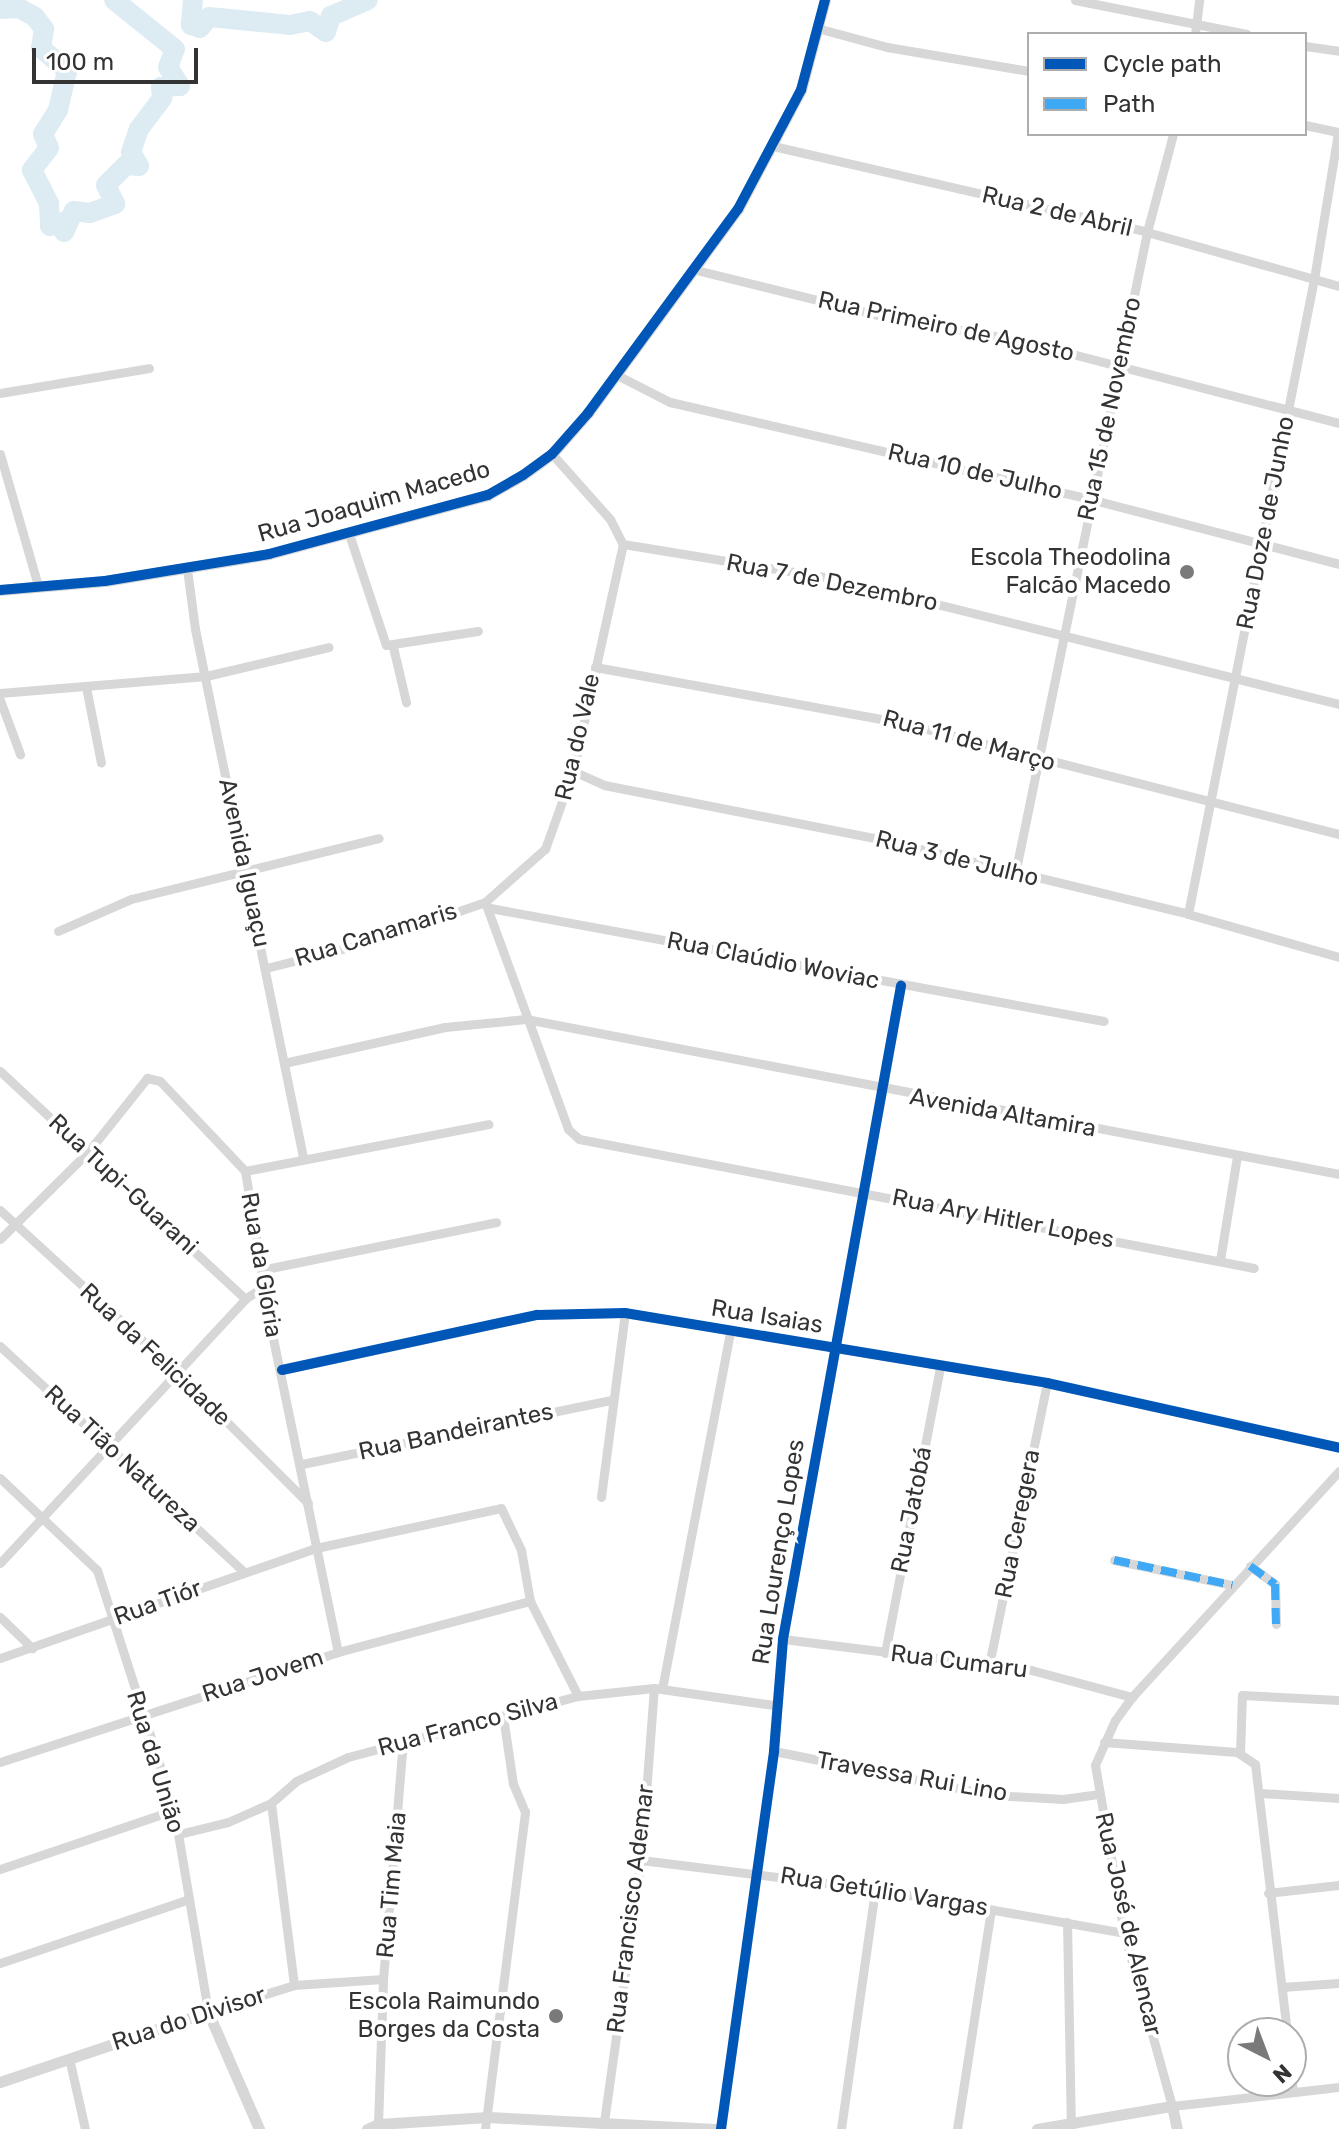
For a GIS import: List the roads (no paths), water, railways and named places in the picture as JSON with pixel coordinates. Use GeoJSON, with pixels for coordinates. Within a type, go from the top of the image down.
{"type":"FeatureCollection","features":[{"type":"Feature","properties":{"kind":"street","name":"Rua Joaquim Macedo"},"geometry":{"type":"LineString","coordinates":[[0,590],[187,569],[349,534],[488,495],[552,454],[738,209],[801,90],[825,0]]}},
{"type":"Feature","properties":{"kind":"street"},"geometry":{"type":"LineString","coordinates":[[1075,0],[1238,32]]}},
{"type":"Feature","properties":{"kind":"street"},"geometry":{"type":"LineString","coordinates":[[1195,32],[1199,0]]}},
{"type":"Feature","properties":{"kind":"street"},"geometry":{"type":"LineString","coordinates":[[817,28],[887,47],[1027,71]]}},
{"type":"Feature","properties":{"kind":"street"},"geometry":{"type":"LineString","coordinates":[[1307,46],[1339,51]]}},
{"type":"Feature","properties":{"kind":"street"},"geometry":{"type":"LineString","coordinates":[[1307,125],[1339,132]]}},
{"type":"Feature","properties":{"kind":"street","name":"Rua Doze de Junho"},"geometry":{"type":"LineString","coordinates":[[1188,914],[1214,802],[1339,132]]}},
{"type":"Feature","properties":{"kind":"street","name":"Rua 15 de Novembro"},"geometry":{"type":"LineString","coordinates":[[1015,874],[1066,634],[1090,499],[1147,232],[1172,136]]}},
{"type":"Feature","properties":{"kind":"street","name":"Rua 2 de Abril"},"geometry":{"type":"LineString","coordinates":[[773,146],[1147,232],[1339,286]]}},
{"type":"Feature","properties":{"kind":"street","name":"Rua Primeiro de Agosto"},"geometry":{"type":"LineString","coordinates":[[692,269],[1119,366],[1339,423]]}},
{"type":"Feature","properties":{"kind":"street"},"geometry":{"type":"LineString","coordinates":[[0,393],[149,368]]}},
{"type":"Feature","properties":{"kind":"street","name":"Rua 10 de Julho"},"geometry":{"type":"LineString","coordinates":[[615,374],[670,402],[1090,499],[1339,564]]}},
{"type":"Feature","properties":{"kind":"street"},"geometry":{"type":"LineString","coordinates":[[0,454],[38,586]]}},
{"type":"Feature","properties":{"kind":"street"},"geometry":{"type":"LineString","coordinates":[[552,454],[610,519],[623,544]]}},
{"type":"Feature","properties":{"kind":"street"},"geometry":{"type":"LineString","coordinates":[[349,534],[391,647],[406,702]]}},
{"type":"Feature","properties":{"kind":"street","name":"Rua 7 de Dezembro"},"geometry":{"type":"LineString","coordinates":[[623,544],[836,579],[1339,704]]}},
{"type":"Feature","properties":{"kind":"street","name":"Rua do Vale"},"geometry":{"type":"LineString","coordinates":[[488,905],[545,849],[573,771],[623,544]]}},
{"type":"Feature","properties":{"kind":"street","name":"Avenida Iguaçu"},"geometry":{"type":"LineString","coordinates":[[187,569],[303,1157]]}},
{"type":"Feature","properties":{"kind":"street"},"geometry":{"type":"LineString","coordinates":[[391,647],[478,631]]}},
{"type":"Feature","properties":{"kind":"street"},"geometry":{"type":"LineString","coordinates":[[0,693],[206,676],[329,647]]}},
{"type":"Feature","properties":{"kind":"street","name":"Rua 11 de Março"},"geometry":{"type":"LineString","coordinates":[[595,667],[850,711],[1339,834]]}},
{"type":"Feature","properties":{"kind":"street"},"geometry":{"type":"LineString","coordinates":[[86,687],[101,763]]}},
{"type":"Feature","properties":{"kind":"street"},"geometry":{"type":"LineString","coordinates":[[0,700],[20,754]]}},
{"type":"Feature","properties":{"kind":"street","name":"Rua 3 de Julho"},"geometry":{"type":"LineString","coordinates":[[573,771],[604,785],[875,838],[1188,914],[1339,957]]}},
{"type":"Feature","properties":{"kind":"street"},"geometry":{"type":"LineString","coordinates":[[58,931],[131,899],[379,838]]}},
{"type":"Feature","properties":{"kind":"street"},"geometry":{"type":"LineString","coordinates":[[488,905],[526,1019]]}},
{"type":"Feature","properties":{"kind":"street","name":"Rua Canamaris"},"geometry":{"type":"LineString","coordinates":[[266,968],[370,942],[488,905]]}},
{"type":"Feature","properties":{"kind":"street","name":"Rua Claúdio Woviac"},"geometry":{"type":"LineString","coordinates":[[488,905],[901,986],[1104,1021]]}},
{"type":"Feature","properties":{"kind":"street","name":"Rua Lourenço Lopes"},"geometry":{"type":"LineString","coordinates":[[720,2129],[774,1751],[774,1705],[783,1639],[833,1348],[885,1091],[901,986]]}},
{"type":"Feature","properties":{"kind":"street","name":"Avenida Altamira"},"geometry":{"type":"LineString","coordinates":[[284,1063],[445,1027],[526,1019],[885,1091],[1339,1174]]}},
{"type":"Feature","properties":{"kind":"street","name":"Rua Ary Hitler Lopes"},"geometry":{"type":"LineString","coordinates":[[526,1019],[568,1129],[587,1142],[1254,1268]]}},
{"type":"Feature","properties":{"kind":"street","name":"Rua Tupi-Guarani"},"geometry":{"type":"LineString","coordinates":[[0,1071],[245,1299]]}},
{"type":"Feature","properties":{"kind":"street"},"geometry":{"type":"LineString","coordinates":[[0,1239],[88,1152],[152,1077],[245,1171],[303,1157],[488,1124]]}},
{"type":"Feature","properties":{"kind":"street"},"geometry":{"type":"LineString","coordinates":[[1220,1260],[1237,1156]]}},
{"type":"Feature","properties":{"kind":"street","name":"Rua da Glória"},"geometry":{"type":"LineString","coordinates":[[245,1171],[261,1270],[338,1652]]}},
{"type":"Feature","properties":{"kind":"street","name":"Rua da Felicidade"},"geometry":{"type":"LineString","coordinates":[[0,1210],[180,1375],[308,1503]]}},
{"type":"Feature","properties":{"kind":"street"},"geometry":{"type":"LineString","coordinates":[[261,1270],[496,1222]]}},
{"type":"Feature","properties":{"kind":"street"},"geometry":{"type":"LineString","coordinates":[[0,1563],[180,1375],[245,1299],[266,1285]]}},
{"type":"Feature","properties":{"kind":"street"},"geometry":{"type":"LineString","coordinates":[[601,1497],[611,1400],[625,1313]]}},
{"type":"Feature","properties":{"kind":"street","name":"Rua Isaias"},"geometry":{"type":"LineString","coordinates":[[282,1370],[537,1315],[625,1313],[1047,1383],[1339,1448]]}},
{"type":"Feature","properties":{"kind":"street","name":"Rua Francisco Ademar"},"geometry":{"type":"LineString","coordinates":[[604,2126],[641,1860],[658,1688],[730,1332]]}},
{"type":"Feature","properties":{"kind":"street","name":"Rua Tião Natureza"},"geometry":{"type":"LineString","coordinates":[[0,1346],[111,1445],[244,1572]]}},
{"type":"Feature","properties":{"kind":"street","name":"Rua Jatobá"},"geometry":{"type":"LineString","coordinates":[[885,1653],[940,1367]]}},
{"type":"Feature","properties":{"kind":"street","name":"Rua Ceregera"},"geometry":{"type":"LineString","coordinates":[[989,1665],[1047,1383]]}},
{"type":"Feature","properties":{"kind":"street","name":"Rua Bandeirantes"},"geometry":{"type":"LineString","coordinates":[[302,1464],[611,1400]]}},
{"type":"Feature","properties":{"kind":"street","name":"Rua José de Alencar"},"geometry":{"type":"LineString","coordinates":[[1177,2129],[1124,1933],[1095,1765],[1104,1742],[1132,1697],[1339,1471]]}},
{"type":"Feature","properties":{"kind":"street","name":"Rua da União"},"geometry":{"type":"LineString","coordinates":[[0,1478],[97,1570],[141,1715],[174,1810],[186,1900],[208,2012],[259,2129]]}},
{"type":"Feature","properties":{"kind":"street","name":"Rua Tiór"},"geometry":{"type":"LineString","coordinates":[[0,1658],[316,1548],[501,1508],[521,1550],[530,1601]]}},
{"type":"Feature","properties":{"kind":"street"},"geometry":{"type":"LineString","coordinates":[[1114,1560],[1232,1585]]}},
{"type":"Feature","properties":{"kind":"street"},"geometry":{"type":"LineString","coordinates":[[1250,1566],[1275,1584],[1276,1624]]}},
{"type":"Feature","properties":{"kind":"street"},"geometry":{"type":"LineString","coordinates":[[530,1601],[578,1696]]}},
{"type":"Feature","properties":{"kind":"street","name":"Rua Jovem"},"geometry":{"type":"LineString","coordinates":[[0,1762],[338,1652],[530,1601]]}},
{"type":"Feature","properties":{"kind":"street"},"geometry":{"type":"LineString","coordinates":[[0,1617],[32,1648]]}},
{"type":"Feature","properties":{"kind":"street","name":"Rua Cumaru"},"geometry":{"type":"LineString","coordinates":[[783,1639],[1031,1670],[1132,1697]]}},
{"type":"Feature","properties":{"kind":"street","name":"Rua Franco Silva"},"geometry":{"type":"LineString","coordinates":[[179,1834],[228,1822],[271,1803],[296,1781],[348,1757],[578,1696],[658,1688],[774,1705]]}},
{"type":"Feature","properties":{"kind":"street"},"geometry":{"type":"LineString","coordinates":[[1240,1754],[1242,1695],[1339,1700]]}},
{"type":"Feature","properties":{"kind":"street"},"geometry":{"type":"LineString","coordinates":[[487,2123],[525,1812],[513,1784],[503,1716]]}},
{"type":"Feature","properties":{"kind":"street","name":"Rua Tim Maia"},"geometry":{"type":"LineString","coordinates":[[372,2126],[403,1742]]}},
{"type":"Feature","properties":{"kind":"street"},"geometry":{"type":"LineString","coordinates":[[1104,1742],[1240,1754],[1255,1764],[1268,1893],[1285,2017]]}},
{"type":"Feature","properties":{"kind":"street","name":"Travessa Rui Lino"},"geometry":{"type":"LineString","coordinates":[[774,1751],[992,1795],[1063,1799],[1098,1794]]}},
{"type":"Feature","properties":{"kind":"street"},"geometry":{"type":"LineString","coordinates":[[1260,1793],[1339,1798]]}},
{"type":"Feature","properties":{"kind":"street"},"geometry":{"type":"LineString","coordinates":[[271,1803],[294,1985]]}},
{"type":"Feature","properties":{"kind":"street"},"geometry":{"type":"LineString","coordinates":[[0,1869],[174,1810]]}},
{"type":"Feature","properties":{"kind":"street","name":"Rua Getúlio Vargas"},"geometry":{"type":"LineString","coordinates":[[641,1860],[756,1871],[1124,1933]]}},
{"type":"Feature","properties":{"kind":"street"},"geometry":{"type":"LineString","coordinates":[[1268,1893],[1339,1885]]}},
{"type":"Feature","properties":{"kind":"street"},"geometry":{"type":"LineString","coordinates":[[841,2129],[875,1889]]}},
{"type":"Feature","properties":{"kind":"street"},"geometry":{"type":"LineString","coordinates":[[0,1963],[186,1900]]}},
{"type":"Feature","properties":{"kind":"street"},"geometry":{"type":"LineString","coordinates":[[957,2129],[991,1910]]}},
{"type":"Feature","properties":{"kind":"street"},"geometry":{"type":"LineString","coordinates":[[1067,1922],[1065,2045],[1071,2126]]}},
{"type":"Feature","properties":{"kind":"street","name":"Rua do Divisor"},"geometry":{"type":"LineString","coordinates":[[0,2082],[294,1985],[383,1979]]}},
{"type":"Feature","properties":{"kind":"street"},"geometry":{"type":"LineString","coordinates":[[1282,1987],[1339,1983]]}},
{"type":"Feature","properties":{"kind":"street"},"geometry":{"type":"LineString","coordinates":[[69,2058],[85,2129]]}},
{"type":"Feature","properties":{"kind":"street"},"geometry":{"type":"LineString","coordinates":[[1307,2090],[1339,2087]]}},
{"type":"Feature","properties":{"kind":"street"},"geometry":{"type":"LineString","coordinates":[[1037,2129],[1071,2126],[1172,2106],[1250,2097]]}},
{"type":"Feature","properties":{"kind":"street"},"geometry":{"type":"LineString","coordinates":[[372,2126],[487,2123],[720,2129]]}},
{"type":"Feature","properties":{"kind":"waterway"},"geometry":{"type":"LineString","coordinates":[[0,9],[19,8],[35,17],[44,29],[41,48],[67,71],[58,110],[43,134],[49,148],[32,170],[49,204],[50,226],[66,221],[64,232],[74,211],[90,213],[115,204],[106,185],[126,165],[139,166],[131,152],[139,129],[162,98],[161,87],[180,86],[168,67],[175,49],[114,0]]}},
{"type":"Feature","properties":{"kind":"waterway"},"geometry":{"type":"LineString","coordinates":[[193,0],[191,25],[200,28],[209,17],[290,25],[310,21],[326,32],[331,16],[368,0]]}},
{"type":"Feature","properties":{"kind":"place","name":"Escola Theodolina Falcão Macedo"},"geometry":{"type":"Point","coordinates":[1187,572]}},
{"type":"Feature","properties":{"kind":"place","name":"Escola Raimundo Borges da Costa"},"geometry":{"type":"Point","coordinates":[556,2016]}}]}
